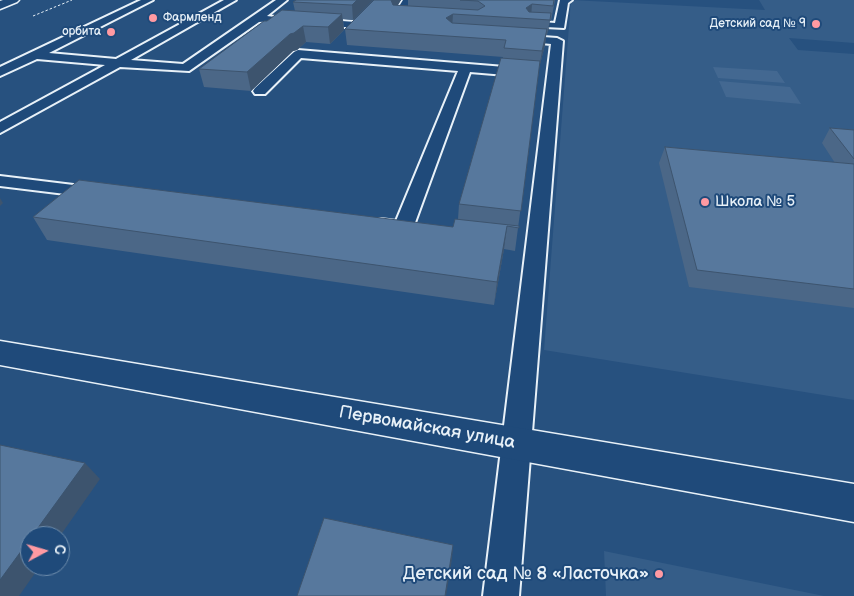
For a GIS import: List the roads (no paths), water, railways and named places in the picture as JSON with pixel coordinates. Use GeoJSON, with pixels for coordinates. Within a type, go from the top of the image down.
{"type":"FeatureCollection","features":[{"type":"Feature","properties":{"kind":"street"},"geometry":{"type":"LineString","coordinates":[[0,5],[13,0]]}},
{"type":"Feature","properties":{"kind":"street","name":"Первомайская улица"},"geometry":{"type":"LineString","coordinates":[[0,353],[854,503]]}},
{"type":"Feature","properties":{"kind":"lane"},"geometry":{"type":"LineString","coordinates":[[0,72],[148,0]]}},
{"type":"Feature","properties":{"kind":"lane"},"geometry":{"type":"LineString","coordinates":[[0,128],[231,0]]}},
{"type":"Feature","properties":{"kind":"lane"},"geometry":{"type":"LineString","coordinates":[[34,55],[118,64],[185,68],[282,0]]}},
{"type":"Feature","properties":{"kind":"lane"},"geometry":{"type":"LineString","coordinates":[[408,0],[398,16],[426,18]]}},
{"type":"Feature","properties":{"kind":"lane"},"geometry":{"type":"LineString","coordinates":[[501,596],[517,444],[528,241],[558,33],[564,1],[567,0]]}},
{"type":"Feature","properties":{"kind":"lane"},"geometry":{"type":"LineString","coordinates":[[257,19],[287,20]]}},
{"type":"Feature","properties":{"kind":"lane"},"geometry":{"type":"LineString","coordinates":[[307,22],[360,22],[327,56]]}},
{"type":"Feature","properties":{"kind":"lane"},"geometry":{"type":"LineString","coordinates":[[522,24],[558,33]]}},
{"type":"Feature","properties":{"kind":"lane"},"geometry":{"type":"LineString","coordinates":[[500,37],[558,33]]}},
{"type":"Feature","properties":{"kind":"lane"},"geometry":{"type":"LineString","coordinates":[[260,91],[298,54],[553,75]]}},
{"type":"Feature","properties":{"kind":"lane"},"geometry":{"type":"LineString","coordinates":[[364,223],[413,229],[465,68]]}},
{"type":"Feature","properties":{"kind":"lane"},"geometry":{"type":"LineString","coordinates":[[0,182],[118,195]]}},
{"type":"Feature","properties":{"kind":"place","name":"Фармленд"},"geometry":{"type":"Point","coordinates":[153,18]}},
{"type":"Feature","properties":{"kind":"place","name":"Детский сад № 9"},"geometry":{"type":"Point","coordinates":[816,24]}},
{"type":"Feature","properties":{"kind":"place","name":"орбита"},"geometry":{"type":"Point","coordinates":[111,32]}},
{"type":"Feature","properties":{"kind":"place","name":"Школа № 5"},"geometry":{"type":"Point","coordinates":[705,202]}},
{"type":"Feature","properties":{"kind":"place","name":"Детский сад № 8 «Ласточка»"},"geometry":{"type":"Point","coordinates":[659,574]}}]}
